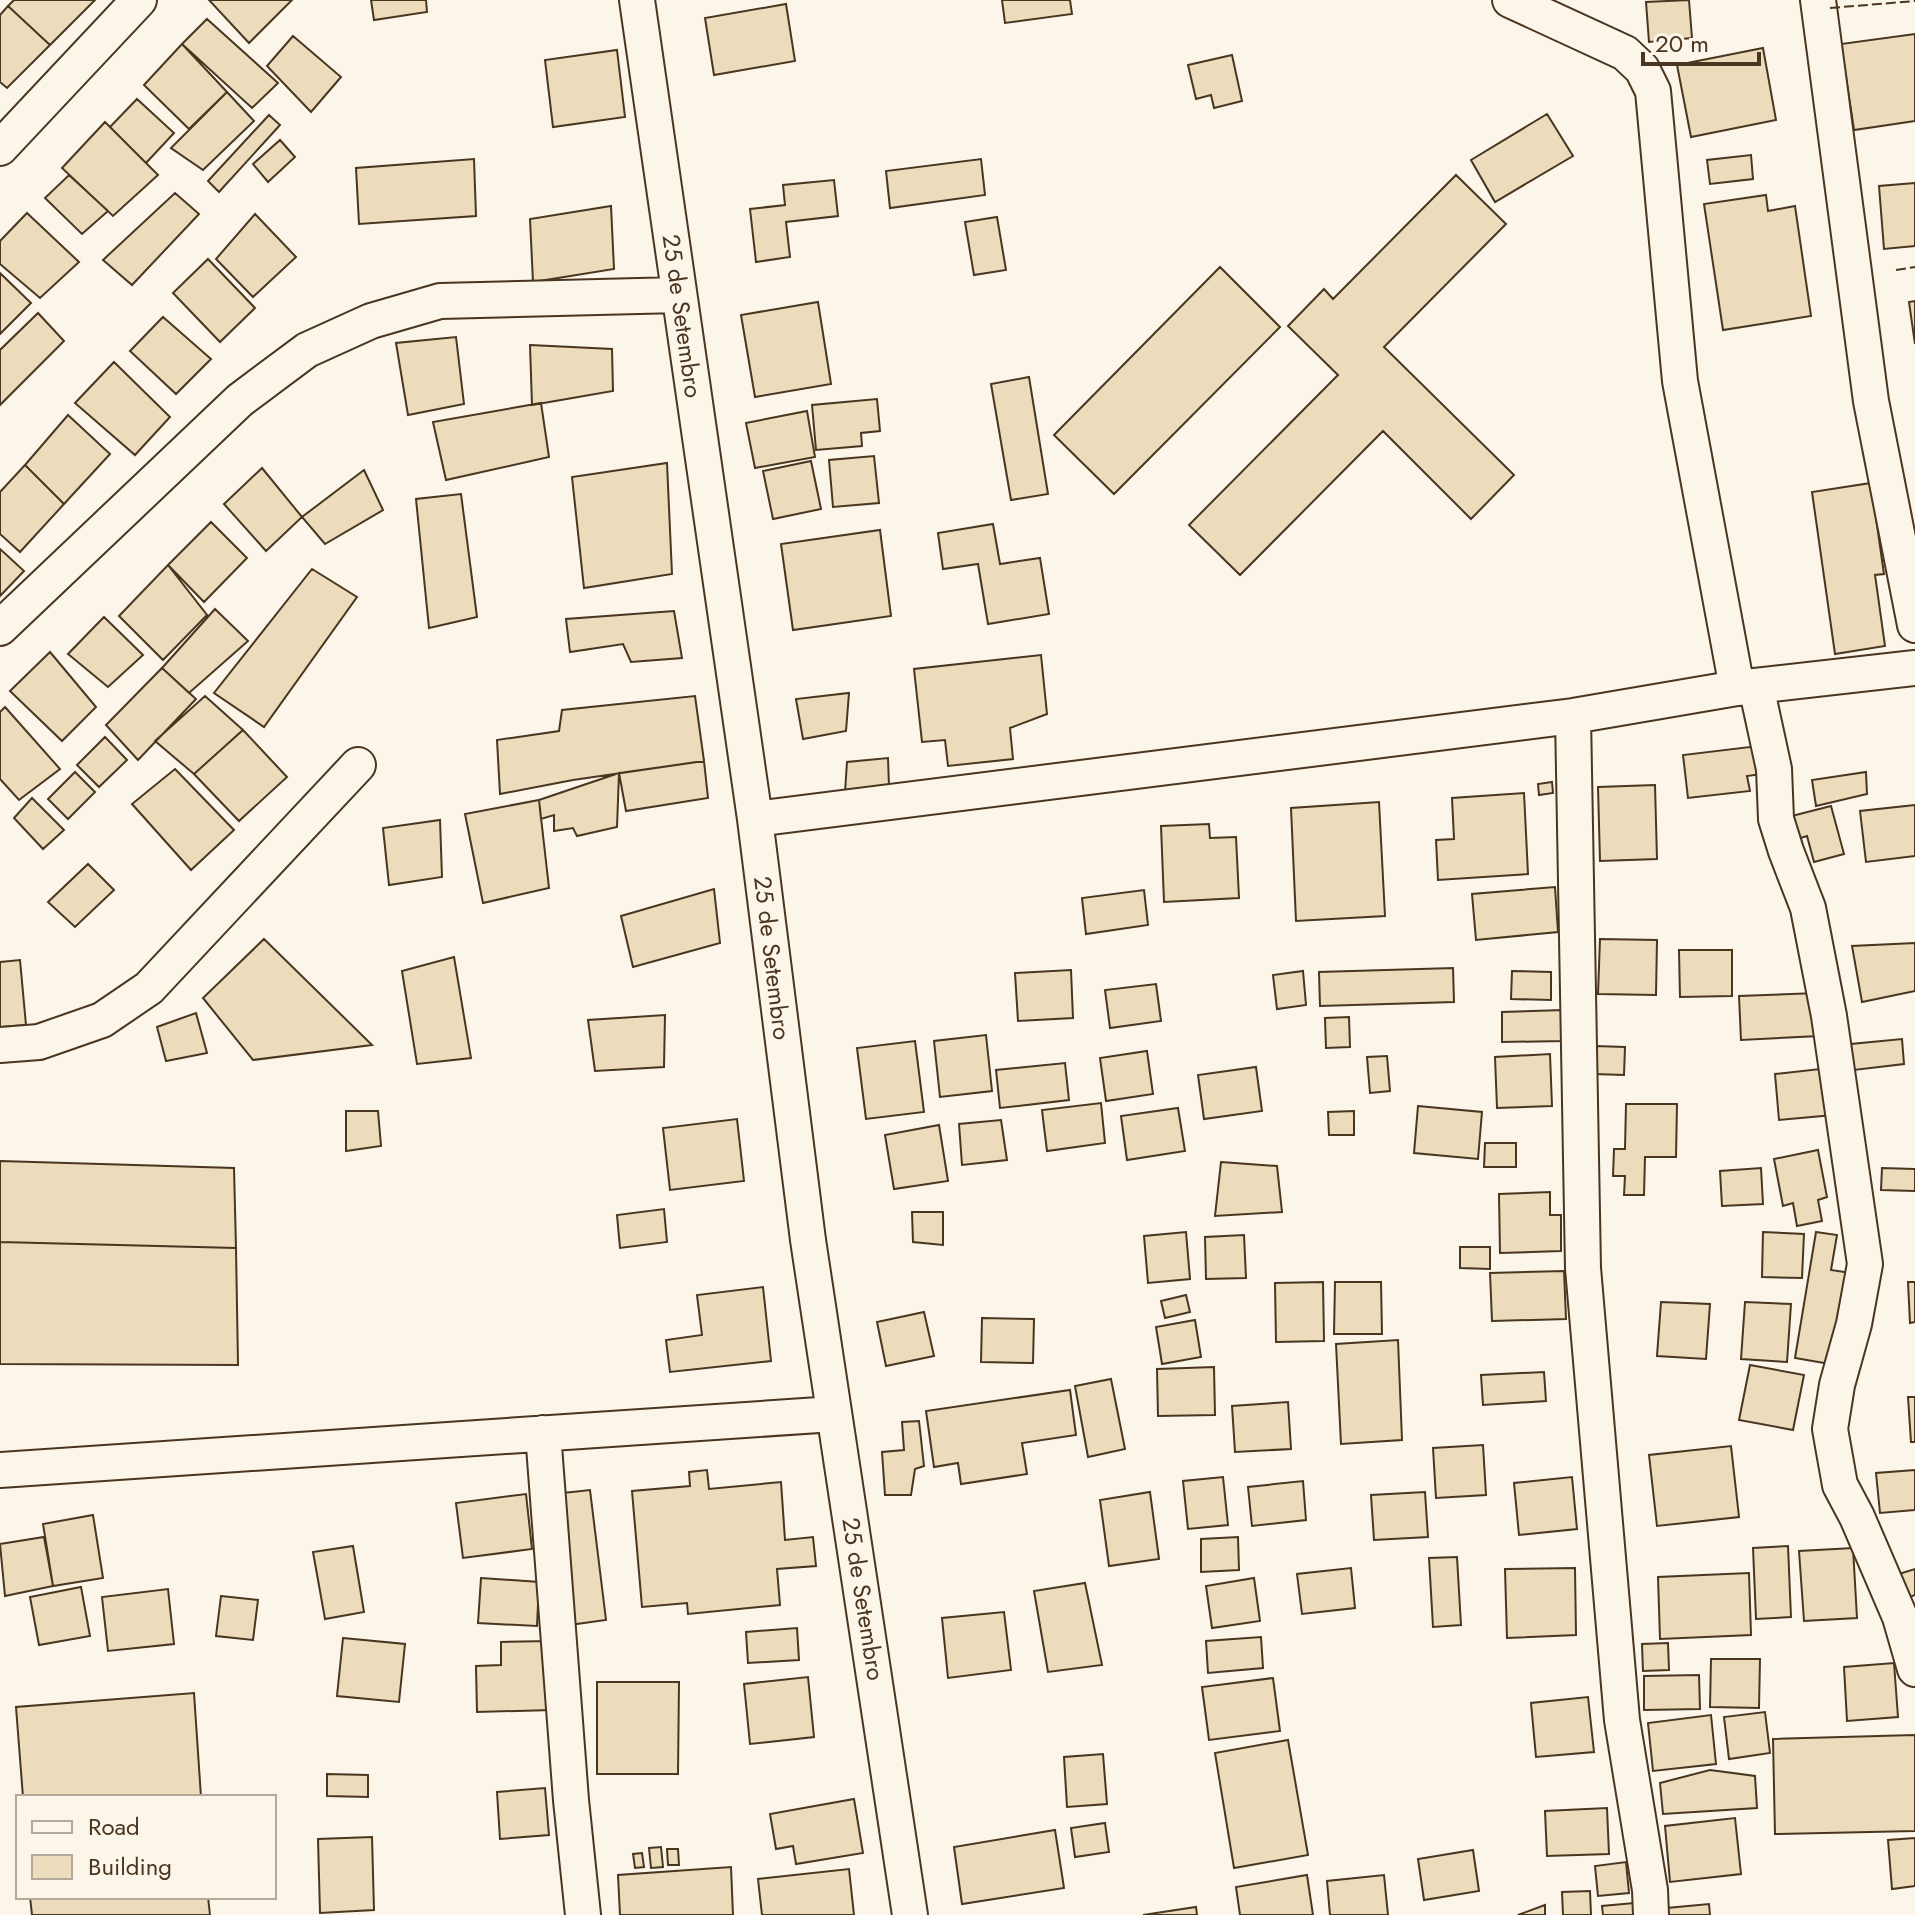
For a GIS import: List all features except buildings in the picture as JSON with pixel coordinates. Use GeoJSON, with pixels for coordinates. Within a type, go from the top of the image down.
{"type":"FeatureCollection","features":[{"type":"Feature","properties":{"kind":"street"},"geometry":{"type":"LineString","coordinates":[[0,148],[139,0]]}},
{"type":"Feature","properties":{"kind":"street","name":"25 de Setembro"},"geometry":{"type":"LineString","coordinates":[[637,0],[755,819],[808,1240],[910,1915]]}},
{"type":"Feature","properties":{"kind":"street"},"geometry":{"type":"LineString","coordinates":[[1510,0],[1625,53],[1642,69],[1653,91],[1680,381],[1746,687],[1774,769],[1776,819],[1808,908],[1842,1094],[1865,1264],[1830,1429],[1840,1485],[1900,1617],[1915,1669]]}},
{"type":"Feature","properties":{"kind":"street"},"geometry":{"type":"LineString","coordinates":[[1818,0],[1871,401],[1915,625]]}},
{"type":"Feature","properties":{"kind":"street"},"geometry":{"type":"LineString","coordinates":[[0,628],[240,400],[307,350],[371,321],[440,301],[679,295]]}},
{"type":"Feature","properties":{"kind":"street"},"geometry":{"type":"LineString","coordinates":[[755,819],[1573,716],[1746,687],[1915,668]]}},
{"type":"Feature","properties":{"kind":"street"},"geometry":{"type":"LineString","coordinates":[[1573,716],[1583,1268],[1622,1720],[1650,1890],[1651,1915]]}},
{"type":"Feature","properties":{"kind":"street"},"geometry":{"type":"LineString","coordinates":[[0,1045],[39,1042],[102,1020],[149,988],[358,765]]}},
{"type":"Feature","properties":{"kind":"street"},"geometry":{"type":"LineString","coordinates":[[0,1470],[834,1414]]}},
{"type":"Feature","properties":{"kind":"street"},"geometry":{"type":"LineString","coordinates":[[543,1433],[571,1800],[583,1915]]}},
{"type":"Feature","properties":{"kind":"fence"},"geometry":{"type":"LineString","coordinates":[[1830,8],[1915,1]]}},
{"type":"Feature","properties":{"kind":"fence"},"geometry":{"type":"LineString","coordinates":[[1896,270],[1915,267]]}}]}
